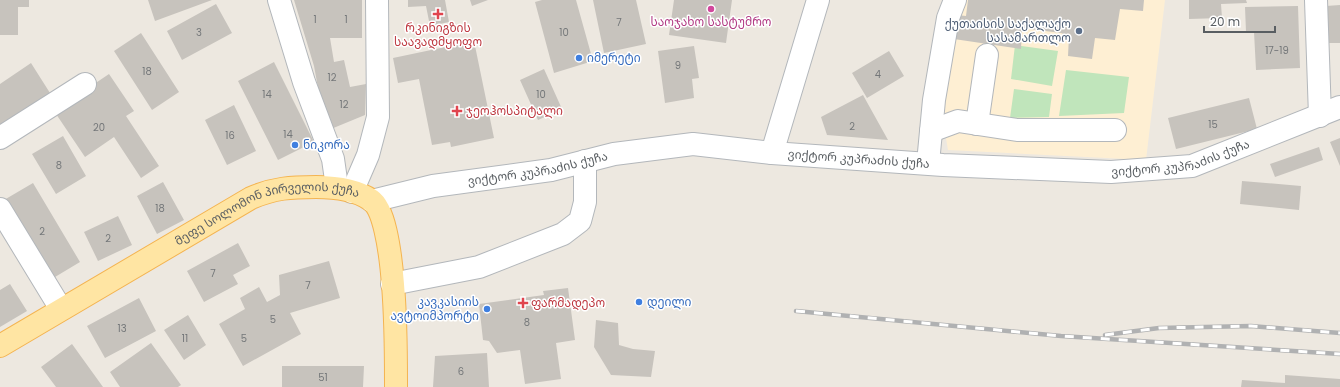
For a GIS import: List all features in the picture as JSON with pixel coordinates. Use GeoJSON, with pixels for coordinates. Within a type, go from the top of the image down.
{"type":"FeatureCollection","features":[{"type":"Feature","properties":{"kind":"main road","name":"მეფე სოლომონ პირველის ქუჩა"},"geometry":{"type":"LineString","coordinates":[[0,346],[251,198],[269,190],[288,187],[345,189],[372,201],[382,218],[388,248],[396,320],[396,387]]}},
{"type":"Feature","properties":{"kind":"street"},"geometry":{"type":"LineString","coordinates":[[279,0],[304,82],[345,189]]}},
{"type":"Feature","properties":{"kind":"street"},"geometry":{"type":"LineString","coordinates":[[345,189],[368,155],[378,117],[377,0]]}},
{"type":"Feature","properties":{"kind":"street"},"geometry":{"type":"LineString","coordinates":[[772,153],[818,0]]}},
{"type":"Feature","properties":{"kind":"street"},"geometry":{"type":"LineString","coordinates":[[928,164],[931,131],[948,18],[955,0]]}},
{"type":"Feature","properties":{"kind":"street"},"geometry":{"type":"LineString","coordinates":[[1316,0],[1320,116]]}},
{"type":"Feature","properties":{"kind":"street"},"geometry":{"type":"LineString","coordinates":[[977,124],[987,55]]}},
{"type":"Feature","properties":{"kind":"street"},"geometry":{"type":"LineString","coordinates":[[0,138],[85,84]]}},
{"type":"Feature","properties":{"kind":"street","name":"ვიქტორ კუპრაძის ქუჩა"},"geometry":{"type":"LineString","coordinates":[[372,201],[433,186],[551,170],[614,154],[693,144],[772,153],[928,164],[1111,172],[1192,166],[1340,107]]}},
{"type":"Feature","properties":{"kind":"street"},"geometry":{"type":"LineString","coordinates":[[931,131],[958,121],[1017,130],[1116,130]]}},
{"type":"Feature","properties":{"kind":"street"},"geometry":{"type":"LineString","coordinates":[[392,284],[479,267],[563,234],[580,221],[585,202],[585,161]]}},
{"type":"Feature","properties":{"kind":"street"},"geometry":{"type":"LineString","coordinates":[[0,209],[61,309]]}},
{"type":"Feature","properties":{"kind":"shaded area"},"geometry":{"type":"Polygon","coordinates":[[[960,0],[1165,0],[1146,160],[948,150],[941,110],[960,0]]]}},
{"type":"Feature","properties":{"kind":"green space"},"geometry":{"type":"Polygon","coordinates":[[[1015,45],[1058,51],[1052,86],[1011,79],[1015,45]]]}},
{"type":"Feature","properties":{"kind":"green space"},"geometry":{"type":"Polygon","coordinates":[[[1066,70],[1129,77],[1124,113],[1059,116],[1066,70]]]}},
{"type":"Feature","properties":{"kind":"green space"},"geometry":{"type":"Polygon","coordinates":[[[1014,89],[1052,94],[1049,117],[1010,118],[1014,89]]]}},
{"type":"Feature","properties":{"kind":"building"},"geometry":{"type":"Polygon","coordinates":[[[0,0],[29,0],[29,7],[18,7],[18,35],[0,35],[0,0]]]}},
{"type":"Feature","properties":{"kind":"building"},"geometry":{"type":"Polygon","coordinates":[[[148,0],[212,0],[155,21],[148,0]]]}},
{"type":"Feature","properties":{"kind":"building"},"geometry":{"type":"Polygon","coordinates":[[[294,0],[362,0],[362,38],[330,38],[334,62],[344,60],[350,87],[366,84],[365,115],[331,129],[319,93],[314,66],[294,0]]]}},
{"type":"Feature","properties":{"kind":"building","name":"რკინიგზის საავადმყოფო"},"geometry":{"type":"Polygon","coordinates":[[[408,0],[445,0],[449,22],[430,26],[426,6],[408,7],[408,0]]]}},
{"type":"Feature","properties":{"kind":"building"},"geometry":{"type":"Polygon","coordinates":[[[470,0],[488,0],[472,6],[470,0]]]}},
{"type":"Feature","properties":{"kind":"building"},"geometry":{"type":"Polygon","coordinates":[[[542,0],[576,0],[593,61],[554,73],[535,2],[542,0]]]}},
{"type":"Feature","properties":{"kind":"building"},"geometry":{"type":"Polygon","coordinates":[[[593,0],[636,0],[646,44],[604,53],[593,0]]]}},
{"type":"Feature","properties":{"kind":"building"},"geometry":{"type":"Polygon","coordinates":[[[674,0],[732,0],[726,43],[669,35],[674,0]]]}},
{"type":"Feature","properties":{"kind":"building","name":"ქუთაისის საქალაქო სასამართლო"},"geometry":{"type":"Polygon","coordinates":[[[968,0],[1144,0],[1143,11],[1120,9],[1115,40],[1095,38],[1092,59],[1068,56],[1069,36],[1061,33],[1022,28],[1021,49],[954,39],[957,15],[966,16],[968,0]]]}},
{"type":"Feature","properties":{"kind":"building"},"geometry":{"type":"Polygon","coordinates":[[[1189,0],[1246,0],[1247,3],[1221,4],[1222,18],[1189,19],[1189,0]]]}},
{"type":"Feature","properties":{"kind":"building"},"geometry":{"type":"Polygon","coordinates":[[[216,4],[232,33],[182,60],[167,31],[216,4]]]}},
{"type":"Feature","properties":{"kind":"building"},"geometry":{"type":"Polygon","coordinates":[[[1340,5],[1340,43],[1327,43],[1326,6],[1340,5]]]}},
{"type":"Feature","properties":{"kind":"building"},"geometry":{"type":"Polygon","coordinates":[[[1298,6],[1300,68],[1256,70],[1254,32],[1246,32],[1245,7],[1298,6]]]}},
{"type":"Feature","properties":{"kind":"building"},"geometry":{"type":"Polygon","coordinates":[[[141,33],[179,92],[152,110],[114,51],[141,33]]]}},
{"type":"Feature","properties":{"kind":"building","name":"ჯეოჰოსპიტალი"},"geometry":{"type":"Polygon","coordinates":[[[474,41],[494,138],[451,147],[450,142],[432,145],[419,79],[398,83],[393,58],[474,41]]]}},
{"type":"Feature","properties":{"kind":"building"},"geometry":{"type":"Polygon","coordinates":[[[694,46],[699,78],[692,79],[694,98],[665,103],[658,51],[694,46]]]}},
{"type":"Feature","properties":{"kind":"building"},"geometry":{"type":"Polygon","coordinates":[[[889,51],[904,76],[867,98],[852,73],[889,51]]]}},
{"type":"Feature","properties":{"kind":"building"},"geometry":{"type":"Polygon","coordinates":[[[274,62],[314,142],[278,160],[238,81],[274,62]]]}},
{"type":"Feature","properties":{"kind":"building"},"geometry":{"type":"Polygon","coordinates":[[[31,63],[50,93],[0,125],[0,84],[31,63]]]}},
{"type":"Feature","properties":{"kind":"building"},"geometry":{"type":"Polygon","coordinates":[[[544,69],[562,109],[538,120],[520,80],[544,69]]]}},
{"type":"Feature","properties":{"kind":"building"},"geometry":{"type":"Polygon","coordinates":[[[109,74],[134,111],[126,116],[159,166],[141,178],[114,137],[85,157],[54,111],[109,74]]]}},
{"type":"Feature","properties":{"kind":"building"},"geometry":{"type":"Polygon","coordinates":[[[863,95],[888,140],[827,135],[821,117],[863,95]]]}},
{"type":"Feature","properties":{"kind":"building"},"geometry":{"type":"Polygon","coordinates":[[[1249,98],[1257,129],[1176,149],[1168,118],[1249,98]]]}},
{"type":"Feature","properties":{"kind":"building"},"geometry":{"type":"Polygon","coordinates":[[[234,105],[256,151],[227,165],[205,120],[234,105]]]}},
{"type":"Feature","properties":{"kind":"building"},"geometry":{"type":"Polygon","coordinates":[[[63,136],[86,176],[56,194],[32,154],[63,136]]]}},
{"type":"Feature","properties":{"kind":"building"},"geometry":{"type":"Polygon","coordinates":[[[1340,138],[1340,166],[1330,142],[1340,138]]]}},
{"type":"Feature","properties":{"kind":"building"},"geometry":{"type":"Polygon","coordinates":[[[1319,147],[1323,160],[1275,177],[1270,164],[1319,147]]]}},
{"type":"Feature","properties":{"kind":"building"},"geometry":{"type":"Polygon","coordinates":[[[1242,181],[1301,186],[1299,210],[1240,204],[1242,181]]]}},
{"type":"Feature","properties":{"kind":"building"},"geometry":{"type":"Polygon","coordinates":[[[163,182],[184,220],[157,234],[137,196],[163,182]]]}},
{"type":"Feature","properties":{"kind":"building"},"geometry":{"type":"Polygon","coordinates":[[[33,183],[80,262],[50,280],[4,200],[33,183]]]}},
{"type":"Feature","properties":{"kind":"building"},"geometry":{"type":"Polygon","coordinates":[[[118,216],[132,245],[98,261],[84,232],[118,216]]]}},
{"type":"Feature","properties":{"kind":"building"},"geometry":{"type":"Polygon","coordinates":[[[238,243],[250,266],[233,275],[238,284],[204,302],[187,271],[238,243]]]}},
{"type":"Feature","properties":{"kind":"building"},"geometry":{"type":"Polygon","coordinates":[[[329,261],[340,298],[290,313],[301,334],[243,366],[219,324],[245,309],[240,298],[259,287],[267,302],[280,295],[279,275],[329,261]]]}},
{"type":"Feature","properties":{"kind":"building"},"geometry":{"type":"Polygon","coordinates":[[[10,284],[27,311],[0,327],[0,290],[10,284]]]}},
{"type":"Feature","properties":{"kind":"building"},"geometry":{"type":"Polygon","coordinates":[[[568,288],[575,340],[556,343],[561,379],[525,384],[520,350],[497,353],[489,341],[483,340],[479,304],[544,295],[543,291],[568,288]]]}},
{"type":"Feature","properties":{"kind":"building"},"geometry":{"type":"Polygon","coordinates":[[[139,298],[156,331],[105,358],[87,326],[139,298]]]}},
{"type":"Feature","properties":{"kind":"building"},"geometry":{"type":"Polygon","coordinates":[[[188,315],[206,345],[184,360],[164,330],[188,315]]]}},
{"type":"Feature","properties":{"kind":"building"},"geometry":{"type":"Polygon","coordinates":[[[596,320],[618,323],[619,345],[633,349],[655,351],[651,377],[611,375],[594,347],[596,320]]]}},
{"type":"Feature","properties":{"kind":"building"},"geometry":{"type":"Polygon","coordinates":[[[151,343],[181,385],[178,387],[120,387],[110,372],[151,343]]]}},
{"type":"Feature","properties":{"kind":"building"},"geometry":{"type":"Polygon","coordinates":[[[72,344],[103,387],[56,387],[41,367],[72,344]]]}},
{"type":"Feature","properties":{"kind":"building"},"geometry":{"type":"Polygon","coordinates":[[[487,353],[489,387],[433,387],[435,356],[487,353]]]}},
{"type":"Feature","properties":{"kind":"building"},"geometry":{"type":"Polygon","coordinates":[[[282,366],[364,366],[363,387],[282,387],[282,366]]]}},
{"type":"Feature","properties":{"kind":"building"},"geometry":{"type":"Polygon","coordinates":[[[1285,375],[1340,379],[1340,387],[1241,387],[1242,380],[1285,383],[1285,375]]]}},
{"type":"Feature","properties":{"kind":"railway"},"geometry":{"type":"LineString","coordinates":[[796,311],[1061,336],[1340,354]]}},
{"type":"Feature","properties":{"kind":"railway"},"geometry":{"type":"LineString","coordinates":[[1105,335],[1159,328],[1251,326],[1340,333]]}},
{"type":"Feature","properties":{"kind":"place","name":"საოჯახო სასტუმრო"},"geometry":{"type":"Point","coordinates":[711,9]}},
{"type":"Feature","properties":{"kind":"place","name":"რკინიგზის საავადმყოფო"},"geometry":{"type":"Point","coordinates":[438,14]}},
{"type":"Feature","properties":{"kind":"place","name":"ქუთაისის საქალაქო სასამართლო"},"geometry":{"type":"Point","coordinates":[1079,31]}},
{"type":"Feature","properties":{"kind":"place","name":"იმერეტი"},"geometry":{"type":"Point","coordinates":[579,58]}},
{"type":"Feature","properties":{"kind":"place","name":"ჯეოჰოსპიტალი"},"geometry":{"type":"Point","coordinates":[457,111]}},
{"type":"Feature","properties":{"kind":"place","name":"ნიკორა"},"geometry":{"type":"Point","coordinates":[295,145]}},
{"type":"Feature","properties":{"kind":"place","name":"დეილი"},"geometry":{"type":"Point","coordinates":[639,302]}},
{"type":"Feature","properties":{"kind":"place","name":"ფარმადეპო"},"geometry":{"type":"Point","coordinates":[523,303]}},
{"type":"Feature","properties":{"kind":"place","name":"კავკასიის ავტოიმპორტი"},"geometry":{"type":"Point","coordinates":[487,309]}}]}
